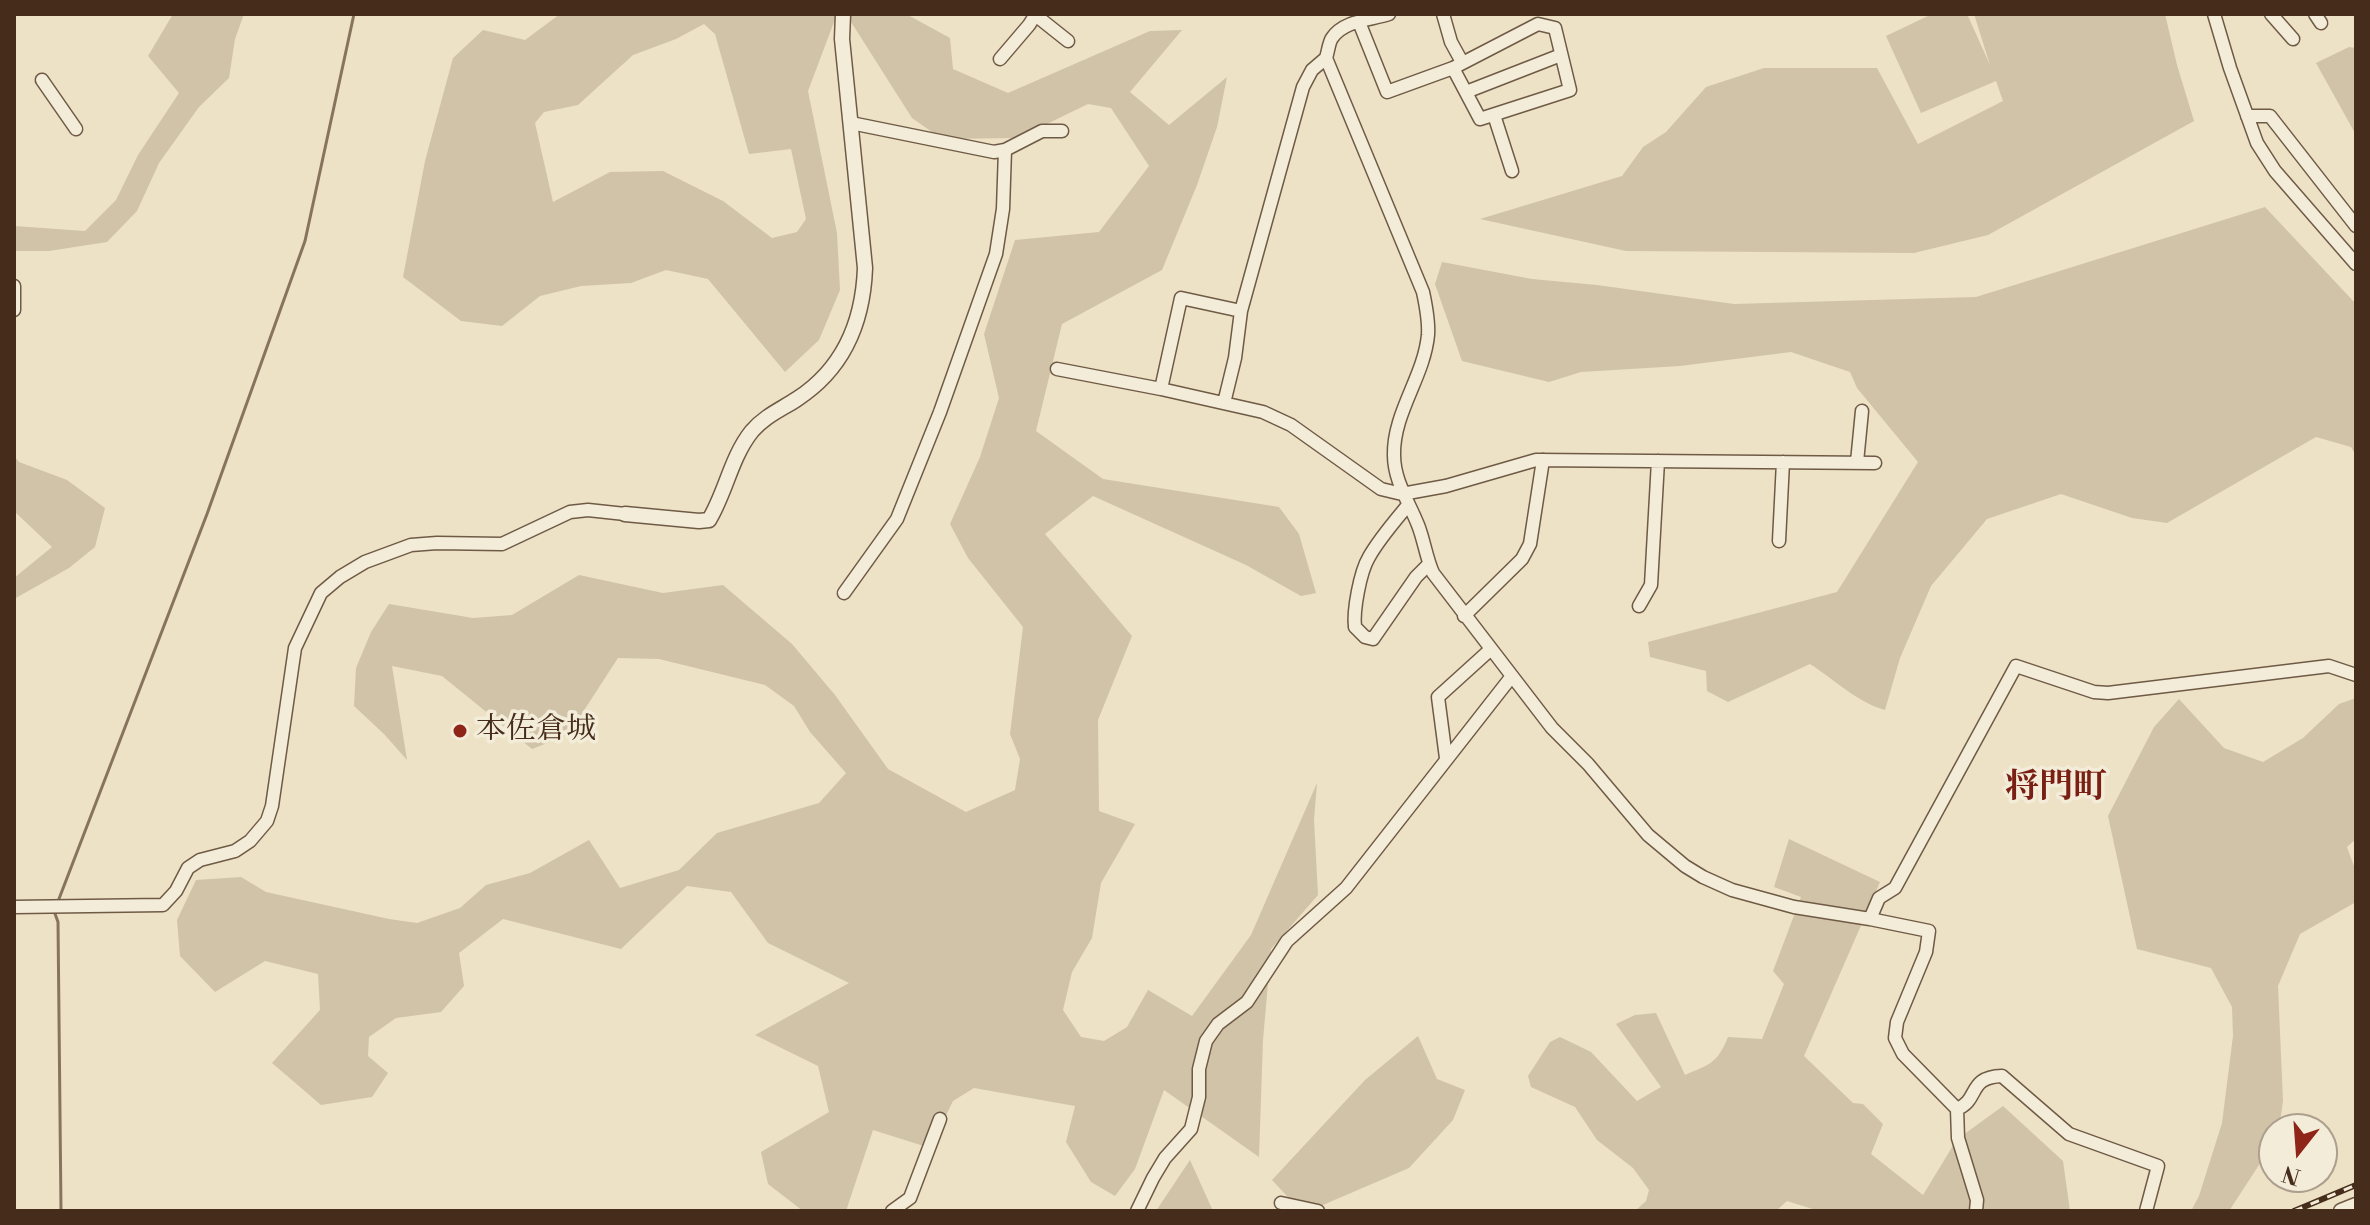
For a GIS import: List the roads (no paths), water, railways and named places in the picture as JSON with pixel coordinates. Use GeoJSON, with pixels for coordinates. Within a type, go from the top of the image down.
{"type":"FeatureCollection","features":[{"type":"Feature","properties":{"kind":"street"},"geometry":{"type":"LineString","coordinates":[[14,907],[163,905],[176,891],[188,868],[200,860],[235,851],[250,841],[267,821],[272,806],[295,648],[301,632],[321,593],[365,562],[411,545],[502,544],[570,512],[588,510],[709,520],[739,452],[753,431],[771,413],[796,399],[829,370],[859,318],[865,268],[842,39],[843,14]]}},
{"type":"Feature","properties":{"kind":"street"},"geometry":{"type":"LineString","coordinates":[[1000,59],[1035,14],[1068,41]]}},
{"type":"Feature","properties":{"kind":"street"},"geometry":{"type":"LineString","coordinates":[[1224,403],[1235,358],[1241,311],[1303,87],[1312,70],[1326,58],[1332,38],[1353,20],[1389,14]]}},
{"type":"Feature","properties":{"kind":"street"},"geometry":{"type":"LineString","coordinates":[[1353,20],[1387,92],[1457,65],[1537,19],[1555,28],[1570,90],[1480,119],[1466,92],[1457,65],[1443,14]]}},
{"type":"Feature","properties":{"kind":"street"},"geometry":{"type":"LineString","coordinates":[[2214,14],[2257,143],[2275,171],[2356,264]]}},
{"type":"Feature","properties":{"kind":"street"},"geometry":{"type":"LineString","coordinates":[[2271,14],[2293,39]]}},
{"type":"Feature","properties":{"kind":"street"},"geometry":{"type":"LineString","coordinates":[[1466,92],[1561,55]]}},
{"type":"Feature","properties":{"kind":"street"},"geometry":{"type":"LineString","coordinates":[[1326,58],[1423,292],[1428,337],[1397,429],[1394,455],[1405,500],[1420,528],[1429,564],[1440,584],[1552,728],[1588,764],[1648,835],[1685,866],[1732,890],[1794,907],[1929,931],[1921,967],[1897,1022],[1895,1038],[1903,1054],[1957,1109],[1958,1138],[1977,1200],[1976,1211]]}},
{"type":"Feature","properties":{"kind":"street"},"geometry":{"type":"LineString","coordinates":[[42,80],[76,129]]}},
{"type":"Feature","properties":{"kind":"street"},"geometry":{"type":"LineString","coordinates":[[1494,115],[1512,171]]}},
{"type":"Feature","properties":{"kind":"street"},"geometry":{"type":"LineString","coordinates":[[2247,116],[2270,116],[2356,226]]}},
{"type":"Feature","properties":{"kind":"street"},"geometry":{"type":"LineString","coordinates":[[851,123],[994,152],[1005,150],[1042,131],[1062,131]]}},
{"type":"Feature","properties":{"kind":"street"},"geometry":{"type":"LineString","coordinates":[[844,593],[897,519],[940,412],[996,254],[1003,209],[1005,150]]}},
{"type":"Feature","properties":{"kind":"street"},"geometry":{"type":"LineString","coordinates":[[14,286],[14,310]]}},
{"type":"Feature","properties":{"kind":"street"},"geometry":{"type":"LineString","coordinates":[[1161,389],[1181,298],[1241,311]]}},
{"type":"Feature","properties":{"kind":"street"},"geometry":{"type":"LineString","coordinates":[[1057,369],[1263,412],[1291,425],[1381,489],[1405,500]]}},
{"type":"Feature","properties":{"kind":"street"},"geometry":{"type":"LineString","coordinates":[[1857,462],[1862,411]]}},
{"type":"Feature","properties":{"kind":"street"},"geometry":{"type":"LineString","coordinates":[[1429,564],[1416,577],[1373,639],[1365,637],[1355,627],[1366,563],[1405,500],[1446,486],[1536,460],[1875,463]]}},
{"type":"Feature","properties":{"kind":"street"},"geometry":{"type":"LineString","coordinates":[[1464,616],[1522,559],[1530,544],[1543,460]]}},
{"type":"Feature","properties":{"kind":"street"},"geometry":{"type":"LineString","coordinates":[[1639,606],[1651,585],[1658,461]]}},
{"type":"Feature","properties":{"kind":"street"},"geometry":{"type":"LineString","coordinates":[[1779,541],[1783,462]]}},
{"type":"Feature","properties":{"kind":"street"},"geometry":{"type":"LineString","coordinates":[[1446,758],[1438,697],[1491,649]]}},
{"type":"Feature","properties":{"kind":"street"},"geometry":{"type":"LineString","coordinates":[[1870,919],[1879,898],[1895,888],[2016,666],[2094,692],[2108,693],[2329,666],[2356,675]]}},
{"type":"Feature","properties":{"kind":"street"},"geometry":{"type":"LineString","coordinates":[[1137,1211],[1165,1158],[1191,1129],[1199,1097],[1199,1069],[1206,1041],[1218,1024],[1247,1002],[1287,941],[1346,888],[1512,676]]}},
{"type":"Feature","properties":{"kind":"street"},"geometry":{"type":"LineString","coordinates":[[1957,1109],[1963,1106],[1980,1081],[2002,1076],[2069,1134],[2158,1166],[2146,1211]]}},
{"type":"Feature","properties":{"kind":"street"},"geometry":{"type":"LineString","coordinates":[[892,1211],[910,1198],[940,1119]]}},
{"type":"Feature","properties":{"kind":"street"},"geometry":{"type":"LineString","coordinates":[[1281,1203],[1318,1211]]}},
{"type":"Feature","properties":{"kind":"street"},"geometry":{"type":"LineString","coordinates":[[2341,1211],[2356,1205]]}},
{"type":"Feature","properties":{"kind":"waterway"},"geometry":{"type":"LineString","coordinates":[[57,904],[207,514],[305,241],[354,14]]}},
{"type":"Feature","properties":{"kind":"waterway"},"geometry":{"type":"LineString","coordinates":[[54,911],[58,922],[61,1211]]}},
{"type":"Feature","properties":{"kind":"railway"},"geometry":{"type":"LineString","coordinates":[[2294,1211],[2356,1185]]}},
{"type":"Feature","properties":{"kind":"place","name":"本佐倉城"},"geometry":{"type":"Point","coordinates":[460,731]}},
{"type":"Feature","properties":{"kind":"district","name":"将門町"},"geometry":{"type":"Point","coordinates":[2056,789]}}]}
